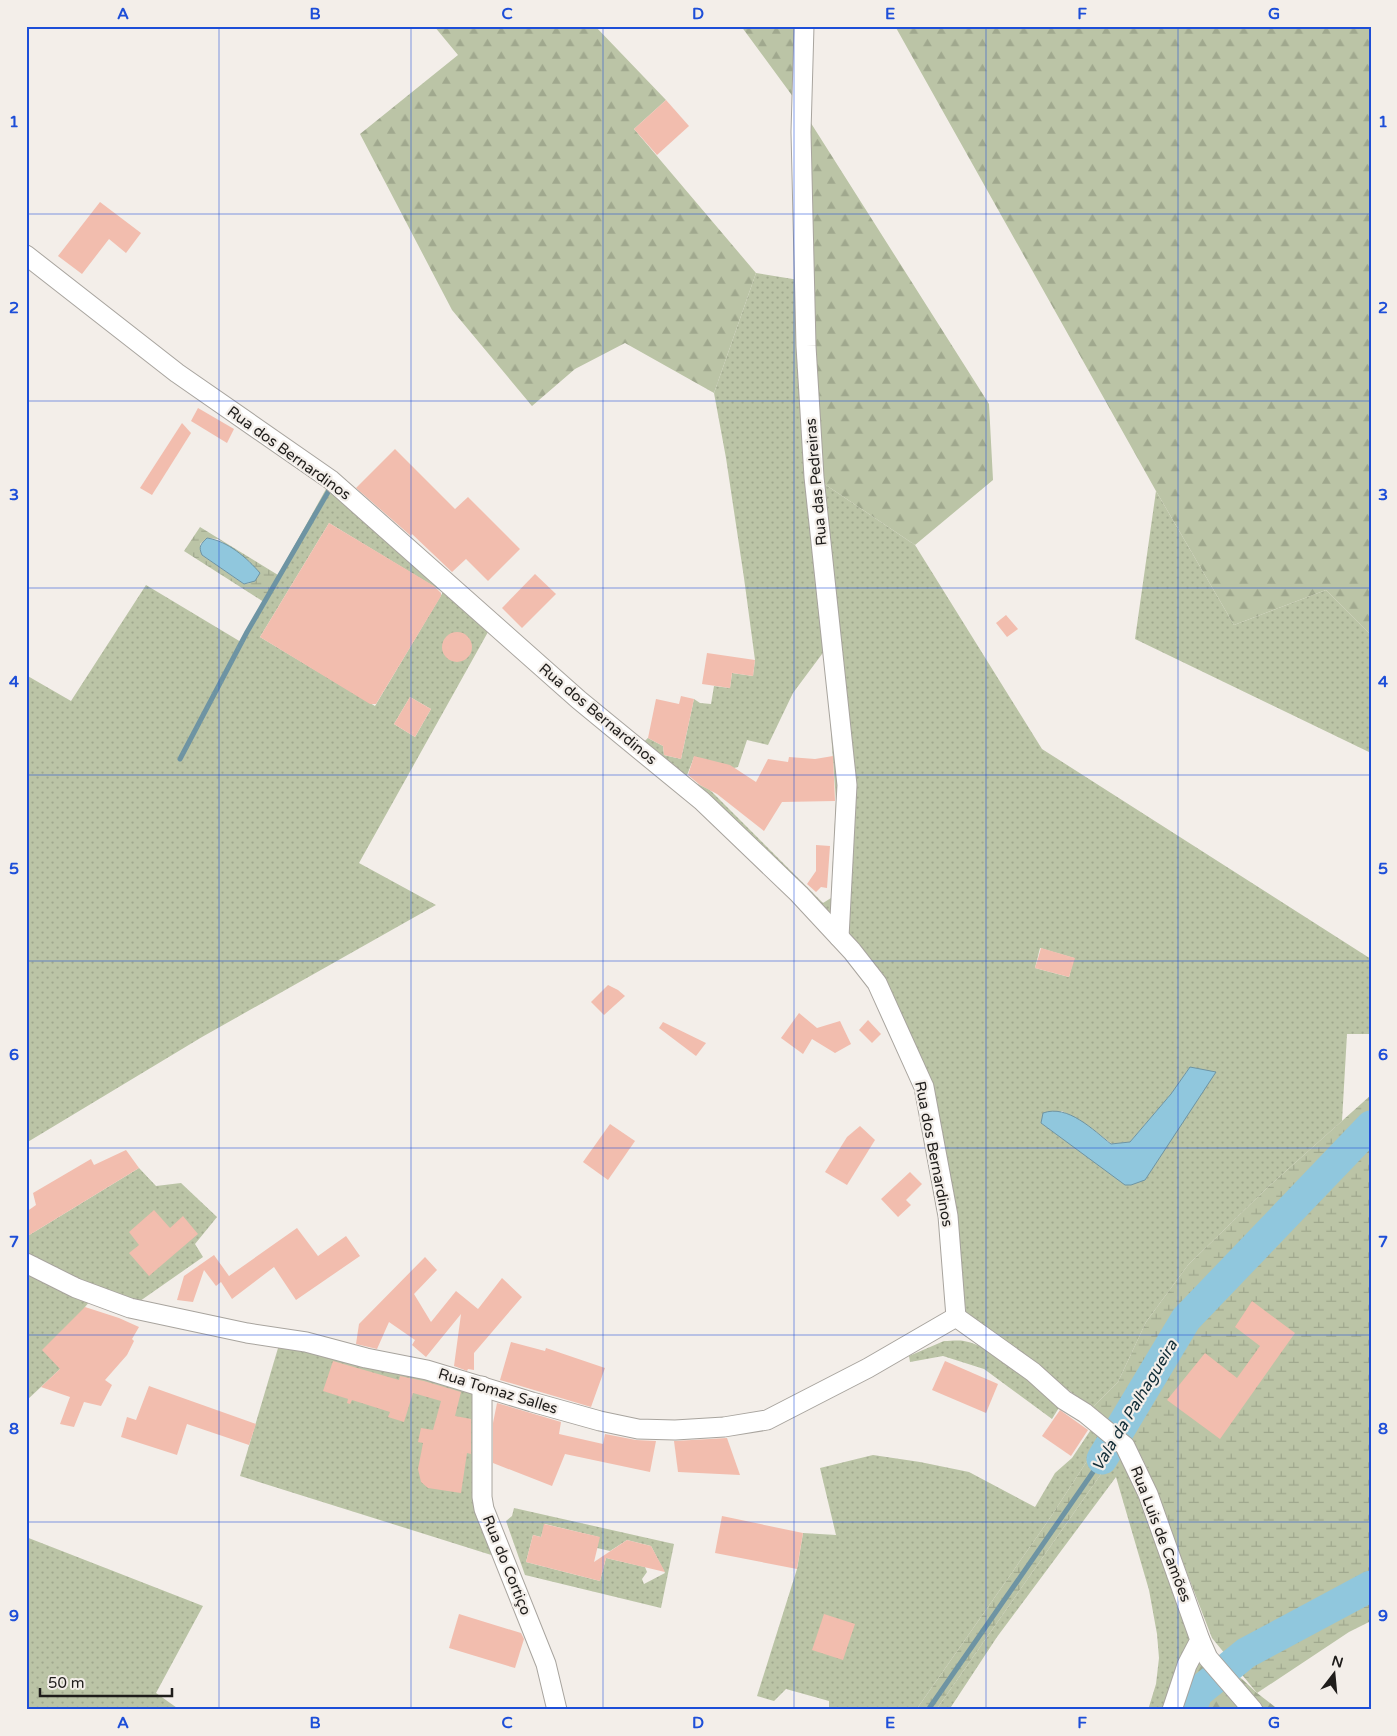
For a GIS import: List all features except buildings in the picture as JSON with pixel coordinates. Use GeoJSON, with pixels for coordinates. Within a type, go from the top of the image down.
{"type":"FeatureCollection","features":[{"type":"Feature","properties":{"kind":"street","name":"Rua das Pedreiras"},"geometry":{"type":"LineString","coordinates":[[804,26],[801,132],[806,346],[814,477],[847,785],[839,937]]}},
{"type":"Feature","properties":{"kind":"street","name":"Rua dos Bernardinos"},"geometry":{"type":"LineString","coordinates":[[26,255],[177,372],[331,480],[579,700],[702,801],[799,894],[839,937],[877,983],[924,1086],[948,1216],[956,1317]]}},
{"type":"Feature","properties":{"kind":"street","name":"Rua Tomaz Salles"},"geometry":{"type":"LineString","coordinates":[[26,1264],[76,1288],[130,1308],[247,1333],[306,1342],[366,1358],[427,1370],[540,1404],[638,1429],[675,1430],[724,1427],[767,1420],[868,1368],[956,1317]]}},
{"type":"Feature","properties":{"kind":"street","name":"Rua Luis de Camões"},"geometry":{"type":"LineString","coordinates":[[956,1317],[1033,1372],[1064,1400],[1085,1413],[1125,1446],[1148,1494],[1208,1658],[1253,1710]]}},
{"type":"Feature","properties":{"kind":"street","name":"Rua do Cortiço"},"geometry":{"type":"LineString","coordinates":[[482,1386],[482,1498],[484,1509],[546,1664],[557,1710]]}},
{"type":"Feature","properties":{"kind":"street"},"geometry":{"type":"LineString","coordinates":[[1172,1710],[1187,1665],[1200,1640]]}},
{"type":"Feature","properties":{"kind":"green space"},"geometry":{"type":"Polygon","coordinates":[[[434,26],[595,26],[666,100],[634,129],[756,273],[714,393],[625,343],[575,369],[532,406],[452,310],[360,134],[458,55],[434,26]]]}},
{"type":"Feature","properties":{"kind":"green space"},"geometry":{"type":"Polygon","coordinates":[[[741,26],[806,26],[802,109],[741,26]]]}},
{"type":"Feature","properties":{"kind":"green space"},"geometry":{"type":"Polygon","coordinates":[[[895,26],[1371,26],[1371,635],[1326,590],[1234,625],[1156,491],[895,26]]]}},
{"type":"Feature","properties":{"kind":"green space"},"geometry":{"type":"Polygon","coordinates":[[[802,109],[989,404],[993,480],[915,545],[814,477],[802,109]]]}},
{"type":"Feature","properties":{"kind":"green space"},"geometry":{"type":"Polygon","coordinates":[[[756,273],[805,281],[814,477],[915,545],[1042,749],[1371,959],[1371,1034],[1347,1034],[1342,1121],[1268,1187],[1188,1265],[1146,1322],[1118,1382],[1092,1408],[966,1312],[953,1215],[924,1087],[877,983],[637,748],[648,738],[663,746],[664,755],[681,759],[694,699],[700,703],[711,704],[714,686],[730,688],[732,673],[753,676],[755,660],[744,578],[714,393],[756,273]],[[825,650],[793,693],[768,745],[747,740],[738,767],[726,770],[694,757],[686,778],[710,790],[823,903],[831,898],[836,801],[825,650]],[[1040,948],[1035,968],[1069,977],[1074,958],[1040,948]],[[1190,1067],[1171,1094],[1130,1142],[1112,1144],[1088,1126],[1062,1111],[1041,1123],[1125,1184],[1131,1185],[1190,1067]]]}},
{"type":"Feature","properties":{"kind":"green space"},"geometry":{"type":"Polygon","coordinates":[[[331,480],[493,623],[359,863],[436,905],[202,1037],[26,1143],[26,675],[71,701],[146,585],[241,642],[331,480]],[[329,523],[260,637],[375,706],[443,592],[329,523]],[[410,697],[394,724],[415,737],[431,709],[410,697]]]}},
{"type":"Feature","properties":{"kind":"green space"},"geometry":{"type":"Polygon","coordinates":[[[1156,491],[1234,625],[1326,590],[1371,635],[1371,753],[1135,639],[1156,491]]]}},
{"type":"Feature","properties":{"kind":"green space"},"geometry":{"type":"Polygon","coordinates":[[[200,527],[278,575],[264,602],[184,551],[200,527]],[[207,538],[200,544],[202,555],[244,584],[250,583],[250,562],[218,539],[207,538]]]}},
{"type":"Feature","properties":{"kind":"green space"},"geometry":{"type":"Polygon","coordinates":[[[1371,1095],[1371,1621],[1349,1632],[1257,1693],[1212,1638],[1145,1464],[1134,1443],[1116,1425],[1092,1408],[1118,1382],[1146,1322],[1188,1265],[1268,1187],[1371,1095]]]}},
{"type":"Feature","properties":{"kind":"green space"},"geometry":{"type":"Polygon","coordinates":[[[139,1168],[156,1186],[181,1183],[217,1217],[195,1244],[203,1257],[130,1308],[95,1295],[85,1307],[60,1369],[26,1401],[26,1237],[139,1168]]]}},
{"type":"Feature","properties":{"kind":"green space"},"geometry":{"type":"Polygon","coordinates":[[[281,1338],[482,1386],[482,1497],[504,1559],[240,1476],[281,1338]]]}},
{"type":"Feature","properties":{"kind":"green space"},"geometry":{"type":"Polygon","coordinates":[[[944,1341],[962,1341],[976,1345],[1002,1358],[1060,1406],[1052,1419],[984,1369],[943,1356],[910,1362],[909,1356],[944,1341]]]}},
{"type":"Feature","properties":{"kind":"green space"},"geometry":{"type":"Polygon","coordinates":[[[1092,1428],[1104,1435],[1048,1521],[916,1710],[829,1710],[829,1701],[786,1689],[774,1701],[757,1696],[797,1569],[803,1533],[836,1535],[820,1468],[873,1455],[920,1462],[969,1472],[1035,1507],[1055,1473],[1072,1458],[1092,1428]]]}},
{"type":"Feature","properties":{"kind":"green space"},"geometry":{"type":"Polygon","coordinates":[[[1102,1438],[1122,1444],[936,1710],[916,1710],[1048,1521],[1102,1438]]]}},
{"type":"Feature","properties":{"kind":"green space"},"geometry":{"type":"Polygon","coordinates":[[[1122,1444],[1200,1640],[1172,1710],[1148,1710],[1156,1684],[1159,1658],[1157,1634],[1149,1590],[1116,1477],[997,1637],[949,1710],[936,1710],[1122,1444]]]}},
{"type":"Feature","properties":{"kind":"green space"},"geometry":{"type":"Polygon","coordinates":[[[514,1508],[674,1544],[661,1608],[525,1575],[506,1521],[512,1516],[514,1508]],[[545,1524],[541,1537],[533,1535],[526,1562],[600,1581],[606,1558],[645,1567],[647,1572],[642,1579],[644,1584],[665,1573],[651,1546],[627,1540],[610,1551],[597,1548],[599,1537],[545,1524]]]}},
{"type":"Feature","properties":{"kind":"green space"},"geometry":{"type":"Polygon","coordinates":[[[26,1537],[203,1606],[156,1693],[180,1710],[26,1710],[26,1537]]]}},
{"type":"Feature","properties":{"kind":"green space"},"geometry":{"type":"Polygon","coordinates":[[[1200,1640],[1257,1693],[1279,1710],[1173,1710],[1200,1640]]]}},
{"type":"Feature","properties":{"kind":"water"},"geometry":{"type":"Polygon","coordinates":[[[207,538],[230,546],[243,556],[260,573],[255,581],[244,584],[202,555],[201,545],[207,538]]]}},
{"type":"Feature","properties":{"kind":"water"},"geometry":{"type":"Polygon","coordinates":[[[1190,1067],[1216,1072],[1145,1180],[1125,1185],[1041,1123],[1043,1113],[1052,1111],[1062,1112],[1080,1120],[1111,1144],[1130,1142],[1171,1094],[1190,1067]]]}},
{"type":"Feature","properties":{"kind":"waterway"},"geometry":{"type":"LineString","coordinates":[[180,759],[247,632],[331,487]]}},
{"type":"Feature","properties":{"kind":"waterway","name":"Vala da Palhagueira"},"geometry":{"type":"LineString","coordinates":[[1102,1459],[1186,1319],[1371,1126]]}},
{"type":"Feature","properties":{"kind":"waterway","name":"Vala da Palhagueira"},"geometry":{"type":"LineString","coordinates":[[928,1710],[1102,1459]]}},
{"type":"Feature","properties":{"kind":"waterway"},"geometry":{"type":"LineString","coordinates":[[1191,1710],[1197,1693],[1246,1653],[1371,1586]]}}]}
